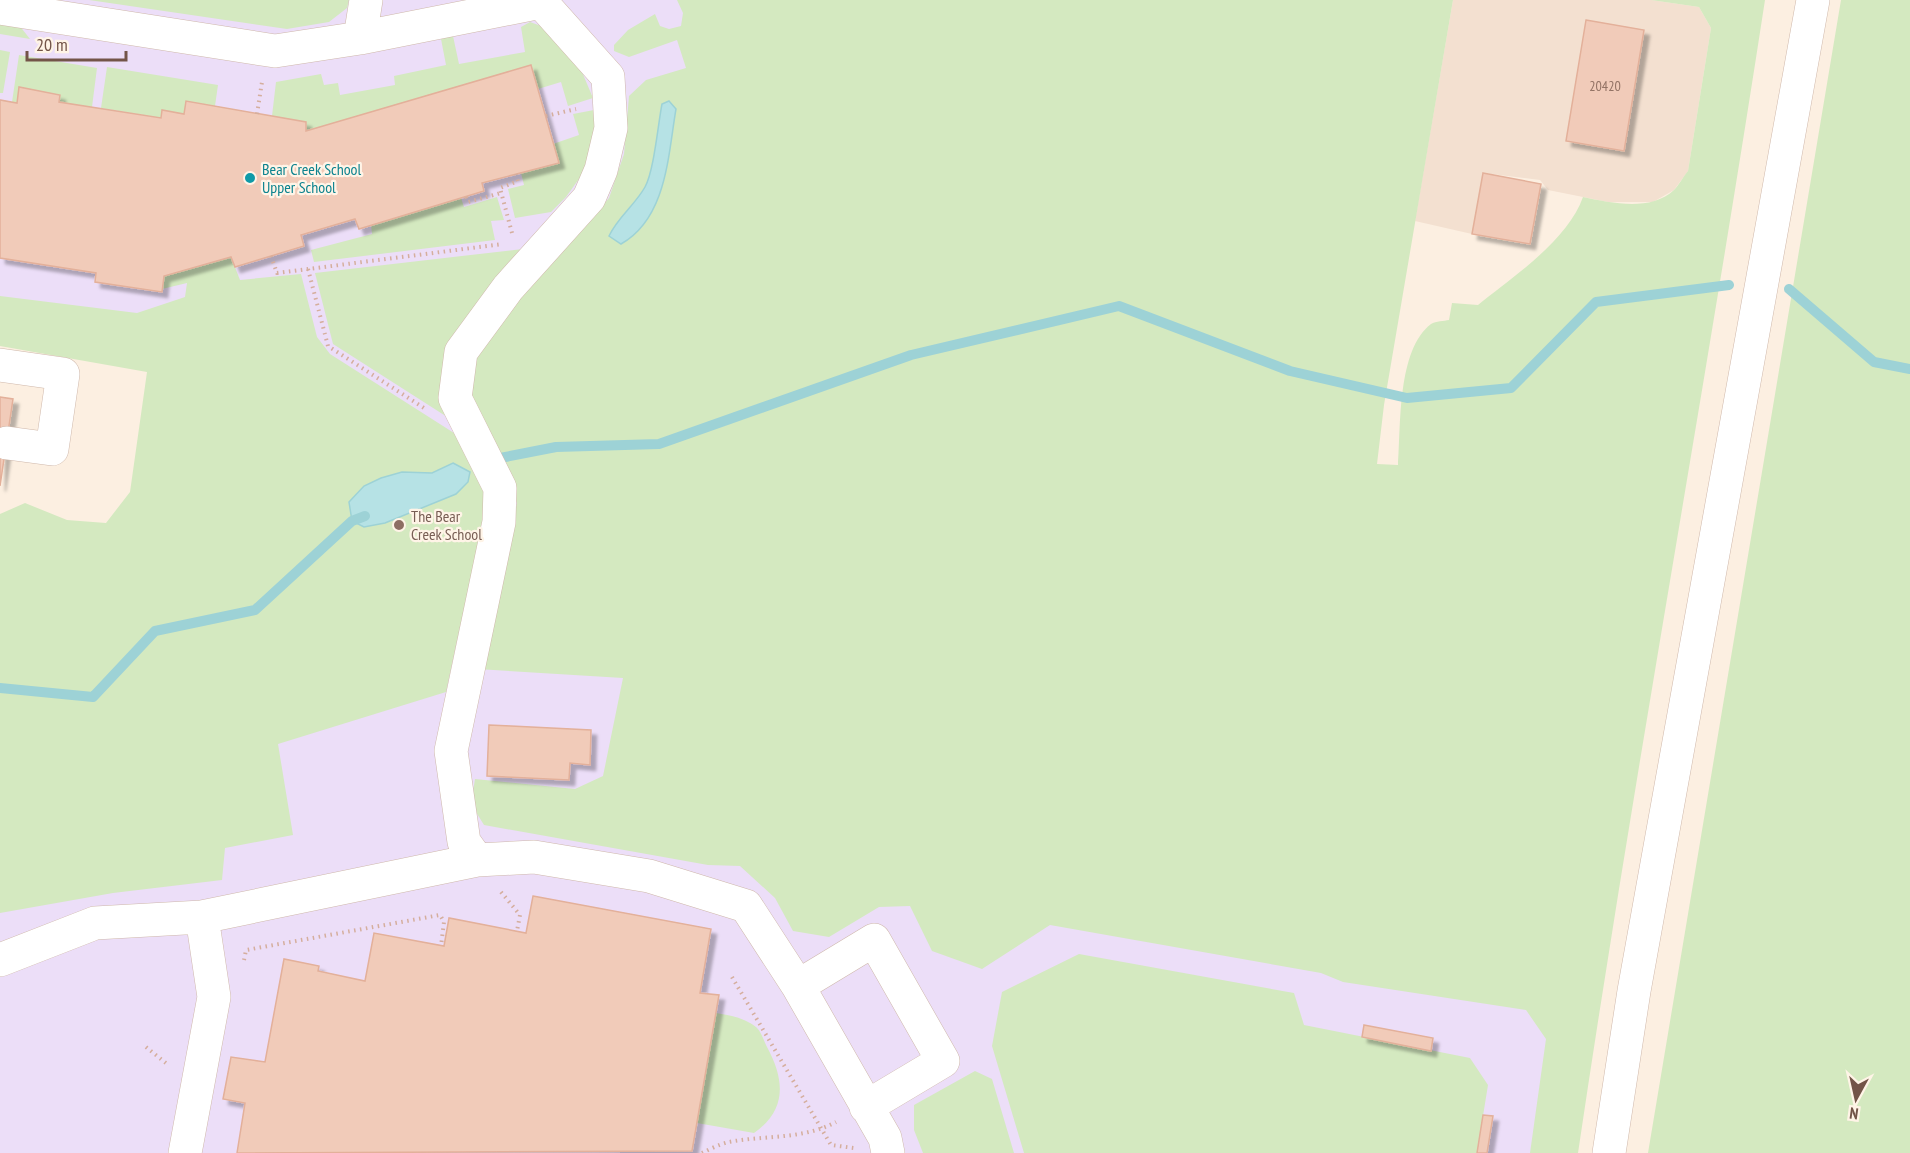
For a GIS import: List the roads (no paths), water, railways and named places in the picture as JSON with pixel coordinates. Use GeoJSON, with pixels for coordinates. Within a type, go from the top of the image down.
{"type":"FeatureCollection","features":[{"type":"Feature","properties":{"kind":"street"},"geometry":{"type":"LineString","coordinates":[[360,38],[366,0]]}},
{"type":"Feature","properties":{"kind":"street"},"geometry":{"type":"LineString","coordinates":[[1609,1153],[1634,991],[1813,0]]}},
{"type":"Feature","properties":{"kind":"street"},"geometry":{"type":"LineString","coordinates":[[0,8],[275,51],[360,38],[541,1],[608,78],[611,128],[602,170],[589,198],[545,244],[461,352],[455,398],[500,488],[499,522],[451,751],[464,842],[477,860]]}},
{"type":"Feature","properties":{"kind":"street"},"geometry":{"type":"LineString","coordinates":[[0,364],[63,374],[52,449],[7,443]]}},
{"type":"Feature","properties":{"kind":"street"},"geometry":{"type":"LineString","coordinates":[[0,960],[95,923],[202,917],[477,860],[534,856],[649,876],[746,906],[798,986],[885,1138],[875,1151]]}},
{"type":"Feature","properties":{"kind":"street"},"geometry":{"type":"LineString","coordinates":[[185,1153],[214,997],[202,917]]}},
{"type":"Feature","properties":{"kind":"street"},"geometry":{"type":"LineString","coordinates":[[798,986],[874,940],[943,1061],[866,1107]]}},
{"type":"Feature","properties":{"kind":"water"},"geometry":{"type":"Polygon","coordinates":[[[669,101],[676,109],[667,165],[657,202],[636,233],[621,244],[609,236],[645,187],[653,159],[662,104],[669,101]]]}},
{"type":"Feature","properties":{"kind":"water"},"geometry":{"type":"Polygon","coordinates":[[[453,463],[470,472],[468,482],[456,494],[385,523],[364,527],[352,521],[349,502],[364,486],[402,472],[432,473],[453,463]]]}},
{"type":"Feature","properties":{"kind":"waterway"},"geometry":{"type":"LineString","coordinates":[[495,459],[556,447],[659,444],[911,355],[1119,306],[1290,371],[1407,398],[1511,388],[1596,302],[1729,285]]}},
{"type":"Feature","properties":{"kind":"waterway"},"geometry":{"type":"LineString","coordinates":[[1789,289],[1874,362],[1910,369]]}},
{"type":"Feature","properties":{"kind":"waterway"},"geometry":{"type":"LineString","coordinates":[[0,688],[93,697],[155,631],[255,610],[352,521],[365,516]]}},
{"type":"Feature","properties":{"kind":"place","name":"Bear Creek School Upper School"},"geometry":{"type":"Point","coordinates":[250,178]}},
{"type":"Feature","properties":{"kind":"place","name":"The Bear Creek School"},"geometry":{"type":"Point","coordinates":[399,525]}}]}
